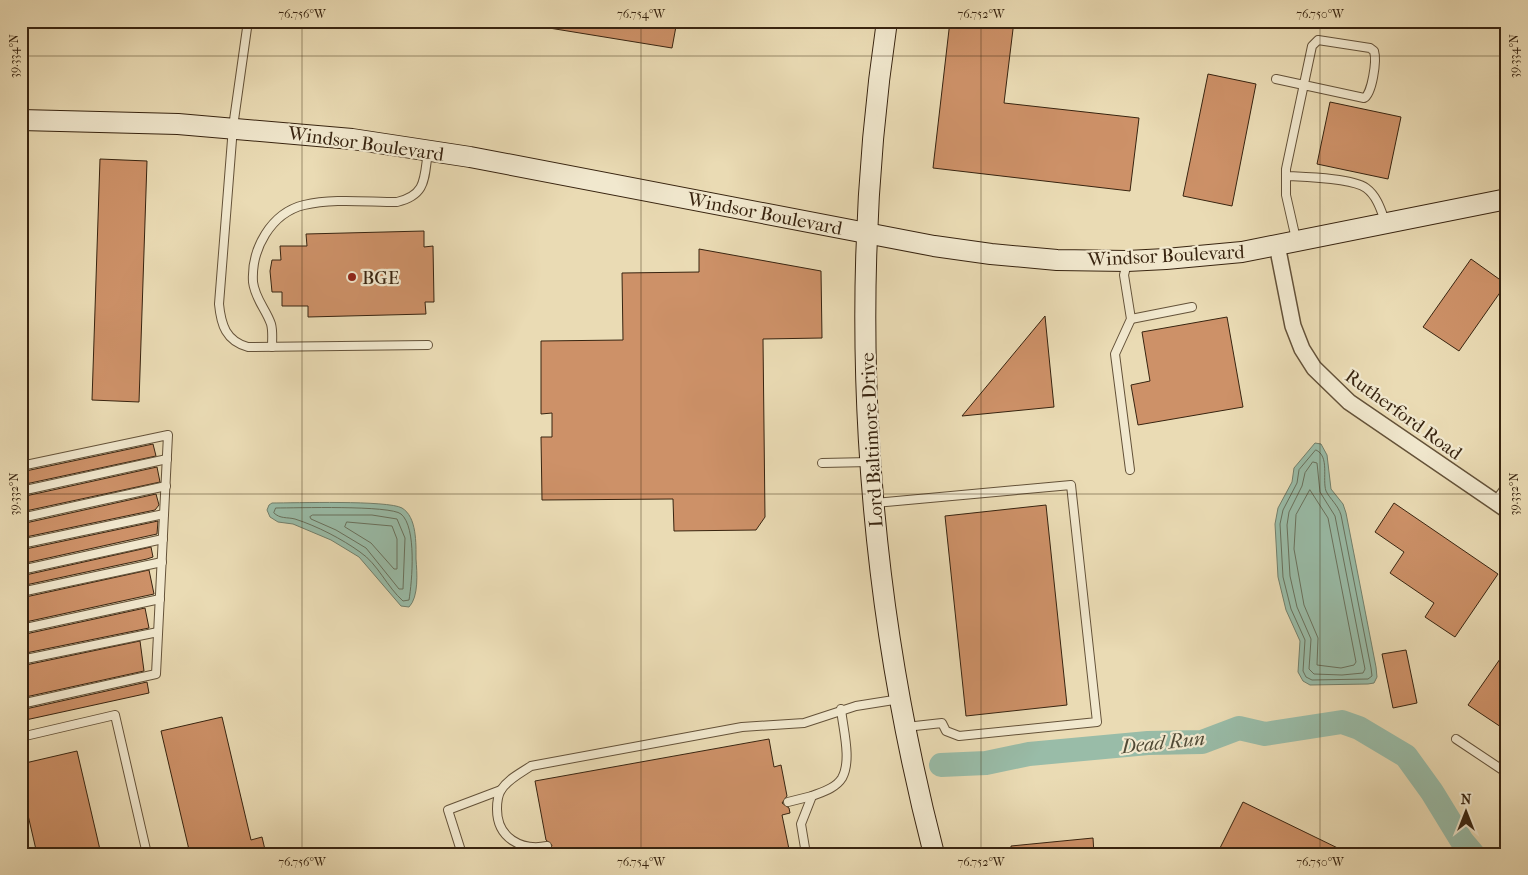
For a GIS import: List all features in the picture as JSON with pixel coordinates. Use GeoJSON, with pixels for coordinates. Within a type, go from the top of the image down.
{"type":"FeatureCollection","features":[{"type":"Feature","properties":{"kind":"main road","name":"Lord Baltimore Drive"},"geometry":{"type":"LineString","coordinates":[[887,21],[874,131],[868,232],[866,322],[870,462],[889,640],[934,854]]}},
{"type":"Feature","properties":{"kind":"main road","name":"Windsor Boulevard"},"geometry":{"type":"LineString","coordinates":[[21,120],[233,127],[352,139],[428,151],[991,254],[1058,260],[1127,261],[1242,252],[1507,199]]}},
{"type":"Feature","properties":{"kind":"street","name":"Rutherford Road"},"geometry":{"type":"LineString","coordinates":[[1277,245],[1293,326],[1302,349],[1314,368],[1349,402],[1501,506]]}},
{"type":"Feature","properties":{"kind":"lane"},"geometry":{"type":"LineString","coordinates":[[21,26],[23,21]]}},
{"type":"Feature","properties":{"kind":"lane"},"geometry":{"type":"LineString","coordinates":[[248,21],[233,127],[219,304],[220,319],[224,330],[238,345],[248,347],[428,345]]}},
{"type":"Feature","properties":{"kind":"lane"},"geometry":{"type":"LineString","coordinates":[[1276,79],[1304,86],[1364,98],[1369,92],[1376,58],[1374,51],[1370,48],[1318,40],[1312,46],[1304,86],[1286,176],[1286,195],[1297,241]]}},
{"type":"Feature","properties":{"kind":"lane"},"geometry":{"type":"LineString","coordinates":[[272,347],[271,325],[255,294],[253,281],[258,247],[266,232],[288,212],[304,205],[397,202],[408,199],[422,186],[428,151]]}},
{"type":"Feature","properties":{"kind":"lane"},"geometry":{"type":"LineString","coordinates":[[1286,176],[1319,177],[1366,188],[1377,200],[1386,223]]}},
{"type":"Feature","properties":{"kind":"lane"},"geometry":{"type":"LineString","coordinates":[[1127,261],[1124,275],[1131,319],[1115,354],[1130,470]]}},
{"type":"Feature","properties":{"kind":"lane"},"geometry":{"type":"LineString","coordinates":[[1131,319],[1192,307]]}},
{"type":"Feature","properties":{"kind":"lane"},"geometry":{"type":"LineString","coordinates":[[21,466],[168,434],[156,674],[21,704]]}},
{"type":"Feature","properties":{"kind":"lane"},"geometry":{"type":"LineString","coordinates":[[21,491],[167,459]]}},
{"type":"Feature","properties":{"kind":"lane"},"geometry":{"type":"LineString","coordinates":[[822,463],[870,462]]}},
{"type":"Feature","properties":{"kind":"lane"},"geometry":{"type":"LineString","coordinates":[[874,503],[1071,485],[1097,722],[958,736],[946,731],[942,723],[906,727]]}},
{"type":"Feature","properties":{"kind":"lane"},"geometry":{"type":"LineString","coordinates":[[1501,506],[1507,485]]}},
{"type":"Feature","properties":{"kind":"lane"},"geometry":{"type":"LineString","coordinates":[[21,518],[166,486]]}},
{"type":"Feature","properties":{"kind":"lane"},"geometry":{"type":"LineString","coordinates":[[21,544],[164,514]]}},
{"type":"Feature","properties":{"kind":"lane"},"geometry":{"type":"LineString","coordinates":[[21,570],[163,539]]}},
{"type":"Feature","properties":{"kind":"lane"},"geometry":{"type":"LineString","coordinates":[[21,592],[162,562]]}},
{"type":"Feature","properties":{"kind":"lane"},"geometry":{"type":"LineString","coordinates":[[21,629],[160,599]]}},
{"type":"Feature","properties":{"kind":"lane"},"geometry":{"type":"LineString","coordinates":[[21,660],[158,632]]}},
{"type":"Feature","properties":{"kind":"lane"},"geometry":{"type":"LineString","coordinates":[[462,854],[448,810],[501,790],[514,777],[531,766],[742,727],[804,723],[841,709],[900,699]]}},
{"type":"Feature","properties":{"kind":"lane"},"geometry":{"type":"LineString","coordinates":[[788,802],[830,789],[841,779],[846,766],[841,709]]}},
{"type":"Feature","properties":{"kind":"lane"},"geometry":{"type":"LineString","coordinates":[[21,737],[115,714],[147,854]]}},
{"type":"Feature","properties":{"kind":"lane"},"geometry":{"type":"LineString","coordinates":[[1456,739],[1507,773]]}},
{"type":"Feature","properties":{"kind":"lane"},"geometry":{"type":"LineString","coordinates":[[501,790],[497,810],[502,831],[511,840],[524,846],[547,846]]}},
{"type":"Feature","properties":{"kind":"lane"},"geometry":{"type":"LineString","coordinates":[[806,854],[802,824],[812,796]]}},
{"type":"Feature","properties":{"kind":"water"},"geometry":{"type":"Polygon","coordinates":[[[1315,443],[1321,444],[1327,455],[1331,489],[1343,504],[1346,513],[1376,667],[1377,677],[1374,683],[1310,685],[1303,681],[1298,672],[1300,641],[1286,610],[1278,577],[1275,524],[1278,508],[1292,482],[1294,468],[1315,443]]]}},
{"type":"Feature","properties":{"kind":"water"},"geometry":{"type":"Polygon","coordinates":[[[272,503],[361,503],[393,505],[402,508],[411,518],[416,539],[417,584],[412,603],[409,607],[401,606],[359,557],[331,540],[293,524],[278,522],[270,517],[267,510],[272,503]]]}},
{"type":"Feature","properties":{"kind":"building"},"geometry":{"type":"Polygon","coordinates":[[[543,21],[677,21],[672,48],[543,27],[543,21]]]}},
{"type":"Feature","properties":{"kind":"building"},"geometry":{"type":"Polygon","coordinates":[[[950,21],[1014,21],[1004,103],[1139,118],[1130,191],[933,168],[950,21]]]}},
{"type":"Feature","properties":{"kind":"building"},"geometry":{"type":"Polygon","coordinates":[[[1208,74],[1256,84],[1232,206],[1183,196],[1208,74]]]}},
{"type":"Feature","properties":{"kind":"building"},"geometry":{"type":"Polygon","coordinates":[[[1330,102],[1401,117],[1388,179],[1317,164],[1330,102]]]}},
{"type":"Feature","properties":{"kind":"building"},"geometry":{"type":"Polygon","coordinates":[[[100,159],[147,161],[139,402],[92,400],[100,159]]]}},
{"type":"Feature","properties":{"kind":"building","name":"BGE"},"geometry":{"type":"Polygon","coordinates":[[[424,231],[424,247],[433,246],[434,302],[425,302],[426,314],[308,317],[308,306],[282,306],[282,292],[272,292],[270,271],[272,260],[281,260],[280,246],[307,246],[306,234],[424,231]]]}},
{"type":"Feature","properties":{"kind":"building"},"geometry":{"type":"Polygon","coordinates":[[[699,249],[821,271],[822,338],[763,339],[765,517],[756,530],[674,531],[673,499],[542,500],[541,437],[552,437],[552,413],[541,414],[541,341],[623,340],[622,273],[699,272],[699,249]]]}},
{"type":"Feature","properties":{"kind":"building"},"geometry":{"type":"Polygon","coordinates":[[[1471,259],[1506,284],[1459,351],[1423,327],[1471,259]]]}},
{"type":"Feature","properties":{"kind":"building"},"geometry":{"type":"Polygon","coordinates":[[[1045,316],[1054,407],[962,416],[1045,316]]]}},
{"type":"Feature","properties":{"kind":"building"},"geometry":{"type":"Polygon","coordinates":[[[1227,317],[1243,407],[1138,425],[1131,385],[1150,381],[1142,332],[1227,317]]]}},
{"type":"Feature","properties":{"kind":"building"},"geometry":{"type":"Polygon","coordinates":[[[153,444],[156,456],[21,485],[21,472],[153,444]]]}},
{"type":"Feature","properties":{"kind":"building"},"geometry":{"type":"Polygon","coordinates":[[[157,467],[160,482],[21,512],[21,497],[157,467]]]}},
{"type":"Feature","properties":{"kind":"building"},"geometry":{"type":"Polygon","coordinates":[[[156,494],[159,505],[155,510],[21,538],[21,524],[156,494]]]}},
{"type":"Feature","properties":{"kind":"building"},"geometry":{"type":"Polygon","coordinates":[[[1394,503],[1498,574],[1455,637],[1425,617],[1434,603],[1390,573],[1404,552],[1375,532],[1394,503]]]}},
{"type":"Feature","properties":{"kind":"building"},"geometry":{"type":"Polygon","coordinates":[[[1046,505],[1067,705],[966,716],[945,516],[1046,505]]]}},
{"type":"Feature","properties":{"kind":"building"},"geometry":{"type":"Polygon","coordinates":[[[158,521],[157,534],[21,564],[21,550],[158,521]]]}},
{"type":"Feature","properties":{"kind":"building"},"geometry":{"type":"Polygon","coordinates":[[[151,547],[153,557],[147,559],[21,586],[21,576],[151,547]]]}},
{"type":"Feature","properties":{"kind":"building"},"geometry":{"type":"Polygon","coordinates":[[[149,570],[154,594],[21,623],[21,598],[149,570]]]}},
{"type":"Feature","properties":{"kind":"building"},"geometry":{"type":"Polygon","coordinates":[[[145,608],[149,628],[21,654],[21,635],[145,608]]]}},
{"type":"Feature","properties":{"kind":"building"},"geometry":{"type":"Polygon","coordinates":[[[140,641],[144,671],[21,698],[21,666],[140,641]]]}},
{"type":"Feature","properties":{"kind":"building"},"geometry":{"type":"Polygon","coordinates":[[[1507,649],[1507,731],[1468,705],[1507,649]]]}},
{"type":"Feature","properties":{"kind":"building"},"geometry":{"type":"Polygon","coordinates":[[[1406,650],[1417,703],[1393,708],[1382,654],[1406,650]]]}},
{"type":"Feature","properties":{"kind":"building"},"geometry":{"type":"Polygon","coordinates":[[[147,682],[149,693],[21,721],[21,710],[147,682]]]}},
{"type":"Feature","properties":{"kind":"building"},"geometry":{"type":"Polygon","coordinates":[[[222,717],[251,840],[262,837],[266,854],[190,854],[161,731],[222,717]]]}},
{"type":"Feature","properties":{"kind":"building"},"geometry":{"type":"Polygon","coordinates":[[[769,739],[774,767],[781,765],[787,796],[782,803],[789,808],[790,813],[782,815],[790,854],[549,854],[552,845],[546,840],[535,781],[769,739]]]}},
{"type":"Feature","properties":{"kind":"building"},"geometry":{"type":"Polygon","coordinates":[[[77,751],[101,854],[37,854],[21,785],[21,764],[77,751]]]}},
{"type":"Feature","properties":{"kind":"building"},"geometry":{"type":"Polygon","coordinates":[[[1243,802],[1350,854],[1217,854],[1243,802]]]}},
{"type":"Feature","properties":{"kind":"building"},"geometry":{"type":"Polygon","coordinates":[[[1093,838],[1094,854],[1011,854],[1011,846],[1093,838]]]}},
{"type":"Feature","properties":{"kind":"waterway","name":"Dead Run"},"geometry":{"type":"LineString","coordinates":[[941,765],[986,763],[1029,754],[1148,743],[1202,742],[1239,728],[1265,734],[1342,722],[1359,728],[1406,756],[1432,792],[1462,841],[1473,854]]}},
{"type":"Feature","properties":{"kind":"place","name":"BGE"},"geometry":{"type":"Point","coordinates":[352,277]}}]}
